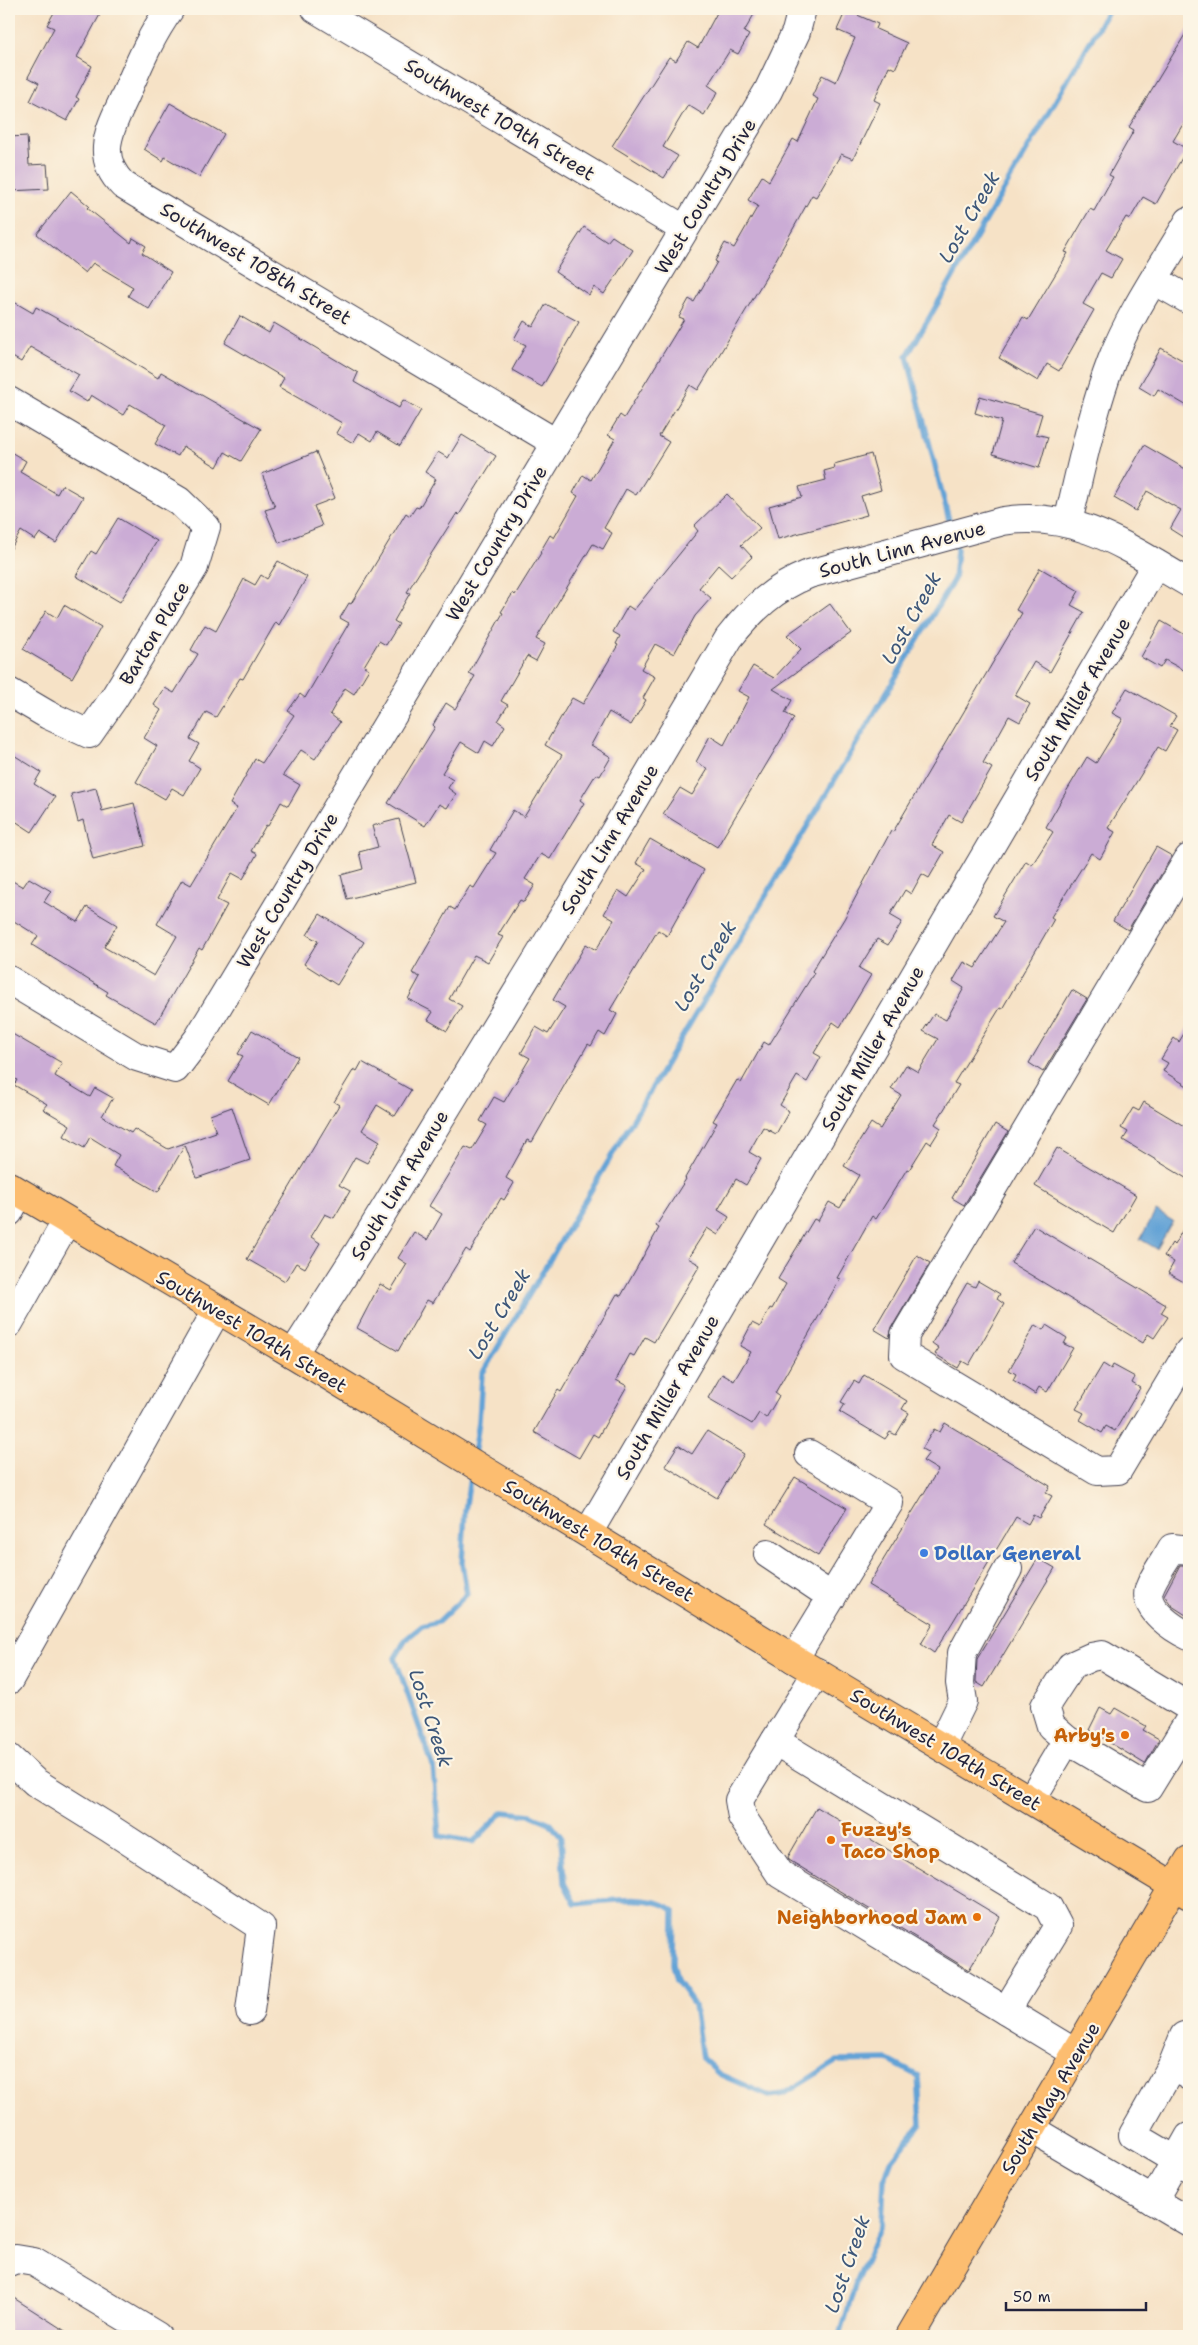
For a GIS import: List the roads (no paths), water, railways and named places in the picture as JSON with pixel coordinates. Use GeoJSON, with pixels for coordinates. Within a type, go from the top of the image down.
{"type":"FeatureCollection","features":[{"type":"Feature","properties":{"kind":"main road","name":"Southwest 104th Street"},"geometry":{"type":"LineString","coordinates":[[12,1197],[66,1222],[293,1354],[794,1659],[1181,1890]]}},
{"type":"Feature","properties":{"kind":"main road","name":"South May Avenue"},"geometry":{"type":"LineString","coordinates":[[910,2336],[1077,2054],[1181,1890],[1189,1860]]}},
{"type":"Feature","properties":{"kind":"street","name":"Southwest 108th Street"},"geometry":{"type":"LineString","coordinates":[[170,9],[148,45],[114,121],[107,146],[108,158],[116,178],[123,185],[556,443]]}},
{"type":"Feature","properties":{"kind":"street","name":"Southwest 109th Street"},"geometry":{"type":"LineString","coordinates":[[316,9],[684,229]]}},
{"type":"Feature","properties":{"kind":"street","name":"West Country Drive"},"geometry":{"type":"LineString","coordinates":[[9,980],[137,1058],[174,1069],[198,1039],[768,91],[796,32],[802,9]]}},
{"type":"Feature","properties":{"kind":"street"},"geometry":{"type":"LineString","coordinates":[[1068,522],[1112,360],[1126,328],[1189,221]]}},
{"type":"Feature","properties":{"kind":"street"},"geometry":{"type":"LineString","coordinates":[[1154,280],[1189,300]]}},
{"type":"Feature","properties":{"kind":"street","name":"Barton Place"},"geometry":{"type":"LineString","coordinates":[[9,401],[178,501],[206,527],[194,567],[90,734],[48,715],[9,692]]}},
{"type":"Feature","properties":{"kind":"street","name":"South Linn Avenue"},"geometry":{"type":"LineString","coordinates":[[293,1354],[359,1251],[583,884],[729,638],[757,605],[787,583],[809,574],[1003,521],[1029,518],[1068,522],[1110,538],[1189,583]]}},
{"type":"Feature","properties":{"kind":"street","name":"South Miller Avenue"},"geometry":{"type":"LineString","coordinates":[[588,1533],[1156,564]]}},
{"type":"Feature","properties":{"kind":"street"},"geometry":{"type":"LineString","coordinates":[[1189,858],[905,1336],[904,1355],[1097,1471],[1118,1470],[1189,1351]]}},
{"type":"Feature","properties":{"kind":"street"},"geometry":{"type":"LineString","coordinates":[[9,1324],[66,1222]]}},
{"type":"Feature","properties":{"kind":"street"},"geometry":{"type":"LineString","coordinates":[[9,1680],[165,1399],[217,1310]]}},
{"type":"Feature","properties":{"kind":"street"},"geometry":{"type":"LineString","coordinates":[[794,1659],[889,1503],[809,1454]]}},
{"type":"Feature","properties":{"kind":"street"},"geometry":{"type":"LineString","coordinates":[[1189,1550],[1172,1548],[1149,1590],[1151,1605],[1176,1630],[1189,1636]]}},
{"type":"Feature","properties":{"kind":"street"},"geometry":{"type":"LineString","coordinates":[[768,1554],[832,1596]]}},
{"type":"Feature","properties":{"kind":"street"},"geometry":{"type":"LineString","coordinates":[[941,1746],[963,1701],[960,1683],[962,1653],[1008,1569]]}},
{"type":"Feature","properties":{"kind":"street"},"geometry":{"type":"LineString","coordinates":[[1189,1707],[1102,1655],[1091,1657],[1071,1666],[1045,1706],[1051,1726],[1066,1740],[1148,1788],[1189,1721]]}},
{"type":"Feature","properties":{"kind":"street"},"geometry":{"type":"LineString","coordinates":[[818,1672],[739,1800],[742,1817],[780,1874],[1077,2054]]}},
{"type":"Feature","properties":{"kind":"street"},"geometry":{"type":"LineString","coordinates":[[1030,1800],[1066,1740]]}},
{"type":"Feature","properties":{"kind":"street"},"geometry":{"type":"LineString","coordinates":[[775,1741],[1048,1907],[1058,1926],[1006,2011]]}},
{"type":"Feature","properties":{"kind":"street"},"geometry":{"type":"LineString","coordinates":[[9,1758],[35,1782],[110,1828],[262,1927],[250,2011]]}},
{"type":"Feature","properties":{"kind":"street"},"geometry":{"type":"LineString","coordinates":[[1183,2164],[1133,2135],[1181,2071],[1184,2036]]}},
{"type":"Feature","properties":{"kind":"street"},"geometry":{"type":"LineString","coordinates":[[1032,2130],[1189,2222]]}},
{"type":"Feature","properties":{"kind":"street"},"geometry":{"type":"LineString","coordinates":[[1153,2201],[1183,2164],[1189,2137]]}},
{"type":"Feature","properties":{"kind":"street"},"geometry":{"type":"LineString","coordinates":[[9,2262],[16,2259],[34,2262],[157,2336]]}},
{"type":"Feature","properties":{"kind":"water"},"geometry":{"type":"Polygon","coordinates":[[[1156,1211],[1173,1221],[1157,1249],[1140,1239],[1156,1211]]]}},
{"type":"Feature","properties":{"kind":"waterway","name":"Lost Creek"},"geometry":{"type":"LineString","coordinates":[[951,528],[907,356],[1109,9]]}},
{"type":"Feature","properties":{"kind":"waterway","name":"Lost Creek"},"geometry":{"type":"LineString","coordinates":[[474,1455],[479,1421],[482,1374],[954,579],[957,550],[955,542]]}},
{"type":"Feature","properties":{"kind":"waterway","name":"Lost Creek"},"geometry":{"type":"LineString","coordinates":[[471,1471],[465,1511],[462,1563],[467,1594],[438,1622],[422,1626],[406,1639],[395,1658],[433,1766],[439,1836],[473,1842],[503,1812],[531,1815],[550,1823],[561,1837],[564,1883],[575,1904],[613,1900],[641,1900],[665,1905],[674,1911],[673,1964],[677,1981],[694,2005],[702,2058],[719,2074],[769,2096],[784,2094],[837,2061],[888,2060],[918,2076],[921,2124],[891,2161],[884,2179],[882,2223],[855,2285],[840,2336]]}},
{"type":"Feature","properties":{"kind":"place","name":"Dollar General"},"geometry":{"type":"Point","coordinates":[924,1553]}},
{"type":"Feature","properties":{"kind":"place","name":"Arby's"},"geometry":{"type":"Point","coordinates":[1125,1735]}},
{"type":"Feature","properties":{"kind":"place","name":"Fuzzy's Taco Shop"},"geometry":{"type":"Point","coordinates":[831,1840]}},
{"type":"Feature","properties":{"kind":"place","name":"Neighborhood Jam"},"geometry":{"type":"Point","coordinates":[977,1917]}}]}
